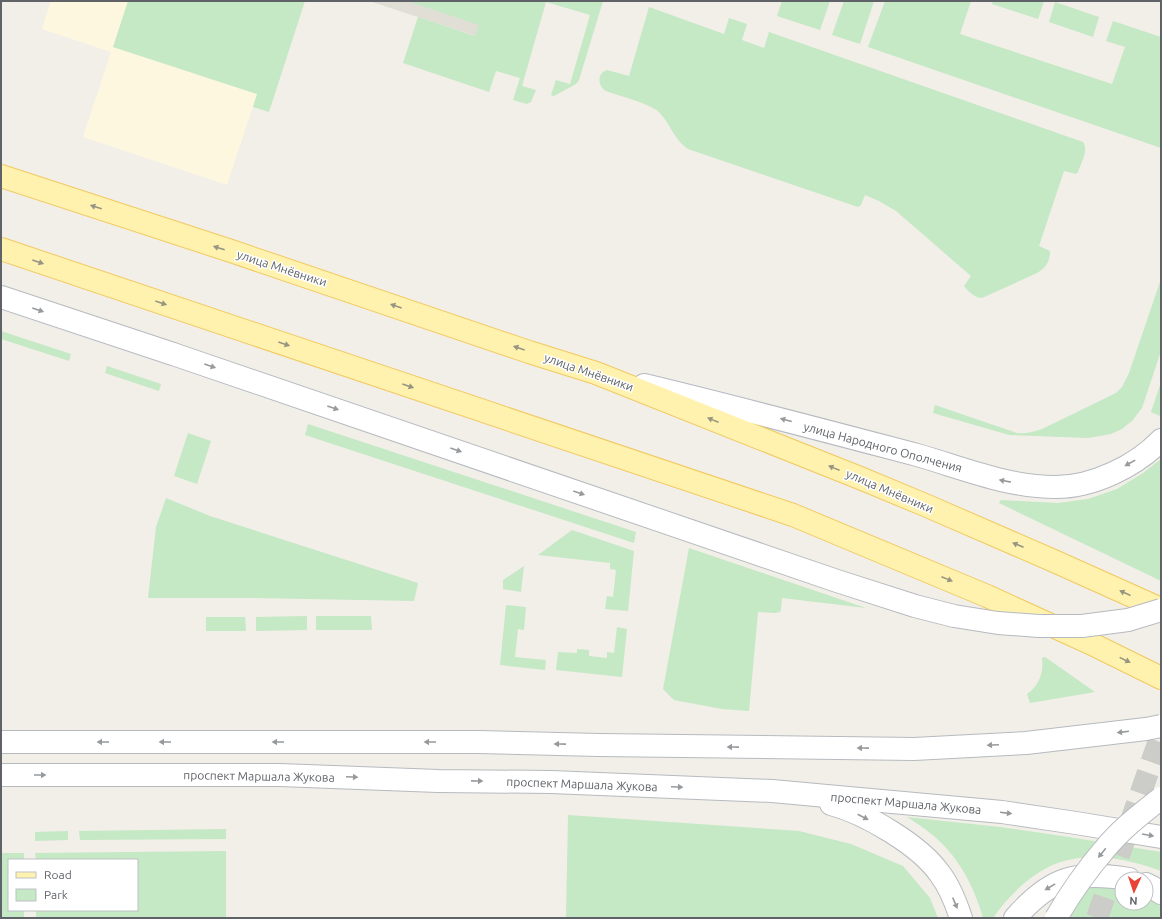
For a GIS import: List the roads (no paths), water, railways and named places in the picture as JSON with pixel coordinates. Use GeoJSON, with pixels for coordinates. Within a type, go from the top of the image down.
{"type":"FeatureCollection","features":[{"type":"Feature","properties":{"kind":"main road","name":"улица Мнёвники"},"geometry":{"type":"LineString","coordinates":[[1,176],[596,373],[925,505],[1161,610]]}},
{"type":"Feature","properties":{"kind":"main road"},"geometry":{"type":"LineString","coordinates":[[1,249],[793,515],[988,596],[1090,643],[1161,678]]}},
{"type":"Feature","properties":{"kind":"main road"},"geometry":{"type":"LineString","coordinates":[[1,297],[173,354],[837,581],[916,606],[954,616],[998,623],[1039,626],[1082,626],[1128,620],[1161,610]]}},
{"type":"Feature","properties":{"kind":"main road","name":"улица Народного Ополчения"},"geometry":{"type":"LineString","coordinates":[[596,373],[928,458],[998,480],[1028,485],[1057,487],[1084,483],[1104,477],[1135,461],[1161,440]]}},
{"type":"Feature","properties":{"kind":"main road"},"geometry":{"type":"LineString","coordinates":[[1,742],[478,742],[914,749],[1026,743],[1161,726]]}},
{"type":"Feature","properties":{"kind":"main road","name":"проспект Маршала Жукова"},"geometry":{"type":"LineString","coordinates":[[1,776],[280,775],[438,781],[551,782],[772,791],[1002,812],[1161,837]]}},
{"type":"Feature","properties":{"kind":"main road"},"geometry":{"type":"LineString","coordinates":[[772,791],[802,796],[836,805],[887,829],[912,846],[930,862],[940,874],[949,889],[961,918]]}},
{"type":"Feature","properties":{"kind":"main road"},"geometry":{"type":"LineString","coordinates":[[1056,918],[1071,892],[1104,849],[1125,828],[1161,798]]}},
{"type":"Feature","properties":{"kind":"main road"},"geometry":{"type":"LineString","coordinates":[[1016,918],[1045,889],[1062,880],[1084,876],[1114,877]]}},
{"type":"Feature","properties":{"kind":"tunnel"},"geometry":{"type":"LineString","coordinates":[[1097,918],[1161,735]]}}]}
